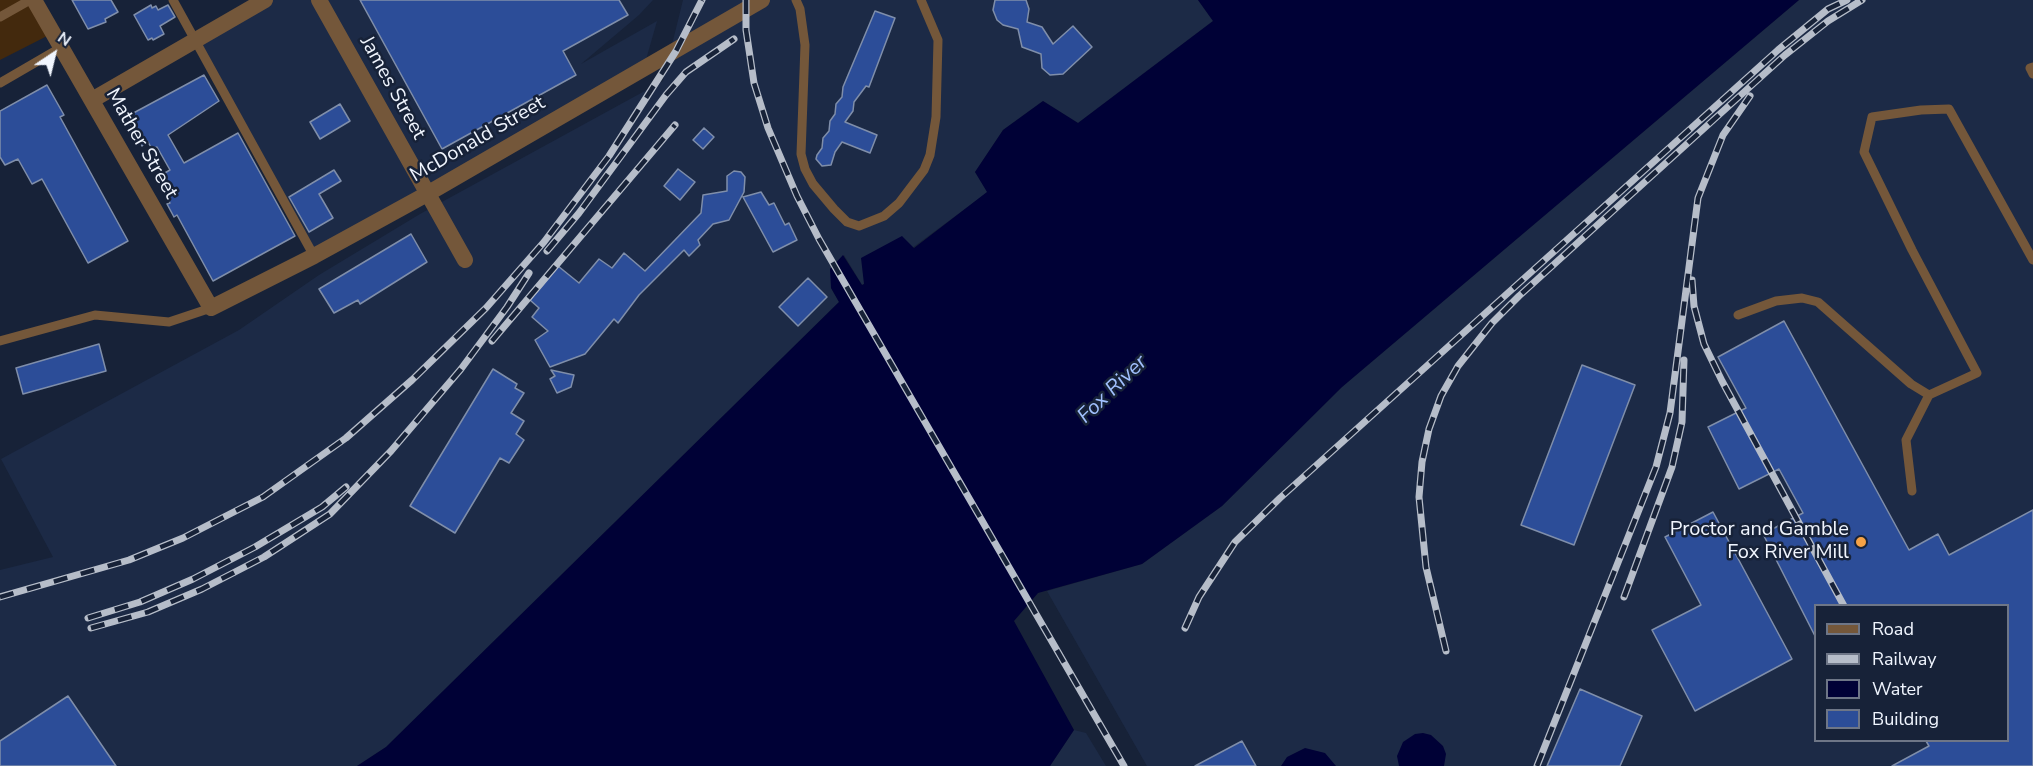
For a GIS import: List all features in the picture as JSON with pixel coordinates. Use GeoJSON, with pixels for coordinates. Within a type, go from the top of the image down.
{"type":"FeatureCollection","features":[{"type":"Feature","properties":{"kind":"street","name":"Mather Street"},"geometry":{"type":"LineString","coordinates":[[34,0],[211,308]]}},
{"type":"Feature","properties":{"kind":"street"},"geometry":{"type":"LineString","coordinates":[[92,99],[265,0]]}},
{"type":"Feature","properties":{"kind":"street","name":"James Street"},"geometry":{"type":"LineString","coordinates":[[319,0],[465,260]]}},
{"type":"Feature","properties":{"kind":"street","name":"McDonald Street"},"geometry":{"type":"LineString","coordinates":[[211,308],[314,256],[427,194],[762,0]]}},
{"type":"Feature","properties":{"kind":"lane"},"geometry":{"type":"LineString","coordinates":[[0,17],[30,0]]}},
{"type":"Feature","properties":{"kind":"lane"},"geometry":{"type":"LineString","coordinates":[[173,0],[314,256]]}},
{"type":"Feature","properties":{"kind":"lane"},"geometry":{"type":"LineString","coordinates":[[796,0],[800,9],[805,45],[801,154],[805,169],[813,184],[834,209],[848,222],[859,226],[884,216],[899,203],[924,170],[930,154],[936,117],[938,39],[921,0]]}},
{"type":"Feature","properties":{"kind":"lane"},"geometry":{"type":"LineString","coordinates":[[0,83],[62,47]]}},
{"type":"Feature","properties":{"kind":"lane"},"geometry":{"type":"LineString","coordinates":[[2033,67],[2030,68],[2033,74]]}},
{"type":"Feature","properties":{"kind":"lane"},"geometry":{"type":"LineString","coordinates":[[1912,491],[1906,440],[1929,395],[1977,373],[1912,250],[1864,152],[1872,117],[1921,110],[1949,109],[2033,260]]}},
{"type":"Feature","properties":{"kind":"lane"},"geometry":{"type":"LineString","coordinates":[[1738,315],[1776,302],[1802,298],[1818,302],[1911,384],[1929,395]]}},
{"type":"Feature","properties":{"kind":"lane"},"geometry":{"type":"LineString","coordinates":[[0,341],[95,315],[169,322],[211,308]]}},
{"type":"Feature","properties":{"kind":"shaded area"},"geometry":{"type":"Polygon","coordinates":[[[0,0],[34,0],[53,33],[0,60],[0,0]]]}},
{"type":"Feature","properties":{"kind":"shaded area"},"geometry":{"type":"Polygon","coordinates":[[[265,0],[653,0],[639,15],[581,64],[657,21],[643,70],[314,256],[196,41],[265,0]]]}},
{"type":"Feature","properties":{"kind":"shaded area"},"geometry":{"type":"Polygon","coordinates":[[[683,0],[1198,0],[1213,21],[1078,123],[1043,101],[1003,130],[975,172],[988,192],[862,285],[844,255],[831,288],[839,302],[386,747],[357,766],[0,766],[0,570],[53,557],[1,459],[239,330],[319,275],[420,214],[663,81],[683,0]]]}},
{"type":"Feature","properties":{"kind":"shaded area"},"geometry":{"type":"Polygon","coordinates":[[[1799,0],[2033,0],[2033,766],[1147,766],[1047,591],[1142,564],[1222,506],[1342,387],[1799,0]]]}},
{"type":"Feature","properties":{"kind":"shaded area"},"geometry":{"type":"Polygon","coordinates":[[[1074,730],[1086,733],[1106,766],[1050,766],[1074,730]]]}},
{"type":"Feature","properties":{"kind":"water","name":"Fox River"},"geometry":{"type":"Polygon","coordinates":[[[1198,0],[1799,0],[1342,387],[1222,506],[1142,564],[1038,593],[1014,621],[1074,730],[1050,766],[357,766],[386,747],[839,302],[831,288],[830,269],[843,255],[862,285],[864,284],[861,258],[902,236],[914,248],[987,192],[975,172],[1003,130],[1043,101],[1078,123],[1213,21],[1198,0]]]}},
{"type":"Feature","properties":{"kind":"water"},"geometry":{"type":"Polygon","coordinates":[[[1415,734],[1431,735],[1443,746],[1446,754],[1444,766],[1399,766],[1397,756],[1403,742],[1415,734]]]}},
{"type":"Feature","properties":{"kind":"water"},"geometry":{"type":"Polygon","coordinates":[[[1305,748],[1325,753],[1336,766],[1281,766],[1287,757],[1305,748]]]}},
{"type":"Feature","properties":{"kind":"building"},"geometry":{"type":"Polygon","coordinates":[[[72,0],[111,0],[118,12],[105,19],[106,22],[88,29],[72,0]]]}},
{"type":"Feature","properties":{"kind":"building"},"geometry":{"type":"Polygon","coordinates":[[[360,0],[619,0],[628,15],[563,51],[576,75],[442,149],[360,0]]]}},
{"type":"Feature","properties":{"kind":"building"},"geometry":{"type":"Polygon","coordinates":[[[995,0],[1026,0],[1029,9],[1027,22],[1042,27],[1053,44],[1073,26],[1092,47],[1063,74],[1050,75],[1042,68],[1041,54],[1022,47],[1018,29],[1003,25],[997,20],[993,10],[995,0]]]}},
{"type":"Feature","properties":{"kind":"building"},"geometry":{"type":"Polygon","coordinates":[[[151,5],[152,8],[156,6],[158,10],[168,5],[175,17],[160,26],[164,34],[148,40],[134,15],[151,5]]]}},
{"type":"Feature","properties":{"kind":"building"},"geometry":{"type":"Polygon","coordinates":[[[875,11],[895,18],[869,87],[866,86],[854,102],[853,111],[845,122],[877,135],[870,153],[842,142],[835,152],[831,165],[822,166],[816,159],[817,155],[822,148],[823,138],[829,131],[836,104],[842,97],[843,87],[875,11]]]}},
{"type":"Feature","properties":{"kind":"building"},"geometry":{"type":"Polygon","coordinates":[[[204,75],[219,101],[168,135],[184,163],[238,133],[295,236],[213,281],[177,215],[174,217],[167,204],[170,203],[156,178],[170,170],[157,147],[152,149],[148,142],[142,146],[126,117],[204,75]]]}},
{"type":"Feature","properties":{"kind":"building"},"geometry":{"type":"Polygon","coordinates":[[[47,85],[64,115],[60,117],[128,241],[88,263],[42,179],[32,184],[18,159],[5,165],[0,157],[0,111],[47,85]]]}},
{"type":"Feature","properties":{"kind":"building"},"geometry":{"type":"Polygon","coordinates":[[[340,104],[350,121],[320,139],[310,122],[340,104]]]}},
{"type":"Feature","properties":{"kind":"building"},"geometry":{"type":"Polygon","coordinates":[[[704,128],[714,137],[703,149],[693,140],[704,128]]]}},
{"type":"Feature","properties":{"kind":"building"},"geometry":{"type":"Polygon","coordinates":[[[678,169],[695,182],[680,200],[664,186],[678,169]]]}},
{"type":"Feature","properties":{"kind":"building"},"geometry":{"type":"Polygon","coordinates":[[[334,170],[341,181],[319,194],[333,218],[309,232],[289,197],[334,170]]]}},
{"type":"Feature","properties":{"kind":"building"},"geometry":{"type":"Polygon","coordinates":[[[734,171],[741,172],[745,177],[744,192],[729,220],[713,224],[698,240],[700,245],[689,256],[684,250],[639,295],[618,323],[614,319],[585,354],[550,367],[535,340],[548,331],[532,317],[539,308],[530,300],[558,266],[579,283],[599,259],[612,268],[624,253],[645,271],[701,213],[703,195],[727,191],[727,176],[734,171]]]}},
{"type":"Feature","properties":{"kind":"building"},"geometry":{"type":"Polygon","coordinates":[[[761,192],[769,205],[774,203],[785,225],[789,223],[797,240],[773,252],[743,197],[761,192]]]}},
{"type":"Feature","properties":{"kind":"building"},"geometry":{"type":"Polygon","coordinates":[[[411,234],[427,262],[360,304],[358,300],[334,313],[319,289],[411,234]]]}},
{"type":"Feature","properties":{"kind":"building"},"geometry":{"type":"Polygon","coordinates":[[[808,278],[827,297],[798,326],[779,307],[808,278]]]}},
{"type":"Feature","properties":{"kind":"building","name":"Proctor and Gamble Fox River Mill"},"geometry":{"type":"Polygon","coordinates":[[[1784,321],[1909,550],[1938,534],[1949,555],[2033,510],[2033,766],[1892,766],[1929,746],[1927,742],[2009,742],[2009,604],[1814,604],[1814,634],[1763,534],[1803,513],[1779,469],[1739,489],[1708,427],[1746,408],[1718,357],[1784,321]]]}},
{"type":"Feature","properties":{"kind":"building"},"geometry":{"type":"Polygon","coordinates":[[[99,344],[106,371],[23,394],[16,368],[99,344]]]}},
{"type":"Feature","properties":{"kind":"building"},"geometry":{"type":"Polygon","coordinates":[[[1582,365],[1635,385],[1574,545],[1521,525],[1582,365]]]}},
{"type":"Feature","properties":{"kind":"building"},"geometry":{"type":"Polygon","coordinates":[[[493,369],[517,384],[515,388],[524,393],[511,413],[524,421],[516,434],[524,440],[509,463],[500,458],[455,533],[410,506],[493,369]]]}},
{"type":"Feature","properties":{"kind":"building"},"geometry":{"type":"Polygon","coordinates":[[[551,370],[574,375],[571,387],[557,393],[550,379],[555,376],[551,370]]]}},
{"type":"Feature","properties":{"kind":"building"},"geometry":{"type":"Polygon","coordinates":[[[1713,512],[1792,659],[1695,711],[1652,630],[1701,605],[1665,537],[1713,512]]]}},
{"type":"Feature","properties":{"kind":"building"},"geometry":{"type":"Polygon","coordinates":[[[1580,689],[1642,716],[1620,766],[1547,766],[1580,689]]]}},
{"type":"Feature","properties":{"kind":"building"},"geometry":{"type":"Polygon","coordinates":[[[68,696],[116,766],[0,766],[0,741],[68,696]]]}},
{"type":"Feature","properties":{"kind":"building"},"geometry":{"type":"Polygon","coordinates":[[[1242,741],[1256,766],[1195,766],[1242,741]]]}},
{"type":"Feature","properties":{"kind":"railway"},"geometry":{"type":"LineString","coordinates":[[0,597],[129,560],[183,538],[263,497],[346,438],[412,380],[486,308],[544,242],[609,156],[676,51],[702,0]]}},
{"type":"Feature","properties":{"kind":"railway"},"geometry":{"type":"LineString","coordinates":[[746,0],[746,30],[754,83],[768,128],[797,196],[819,239],[1124,766]]}},
{"type":"Feature","properties":{"kind":"railway"},"geometry":{"type":"LineString","coordinates":[[1185,628],[1199,597],[1235,542],[1280,498],[1778,50],[1828,9],[1847,0]]}},
{"type":"Feature","properties":{"kind":"railway"},"geometry":{"type":"LineString","coordinates":[[1446,651],[1426,567],[1419,497],[1422,462],[1429,429],[1441,396],[1458,366],[1492,323],[1519,296],[1785,55],[1828,21],[1862,0]]}},
{"type":"Feature","properties":{"kind":"railway"},"geometry":{"type":"LineString","coordinates":[[547,251],[579,213],[666,95],[686,72],[734,39]]}},
{"type":"Feature","properties":{"kind":"railway"},"geometry":{"type":"LineString","coordinates":[[1537,766],[1656,467],[1670,413],[1698,198],[1723,135],[1750,96]]}},
{"type":"Feature","properties":{"kind":"railway"},"geometry":{"type":"LineString","coordinates":[[492,341],[675,125]]}},
{"type":"Feature","properties":{"kind":"railway"},"geometry":{"type":"LineString","coordinates":[[91,628],[148,612],[202,589],[264,557],[330,514],[391,451],[461,369],[529,273]]}},
{"type":"Feature","properties":{"kind":"railway"},"geometry":{"type":"LineString","coordinates":[[1692,280],[1694,306],[1704,344],[1843,604]]}},
{"type":"Feature","properties":{"kind":"railway"},"geometry":{"type":"LineString","coordinates":[[1624,597],[1672,467],[1682,422],[1684,360]]}},
{"type":"Feature","properties":{"kind":"railway"},"geometry":{"type":"LineString","coordinates":[[88,618],[140,602],[193,579],[255,547],[322,507],[346,487]]}},
{"type":"Feature","properties":{"kind":"place","name":"Proctor and Gamble Fox River Mill"},"geometry":{"type":"Point","coordinates":[1861,542]}}]}
